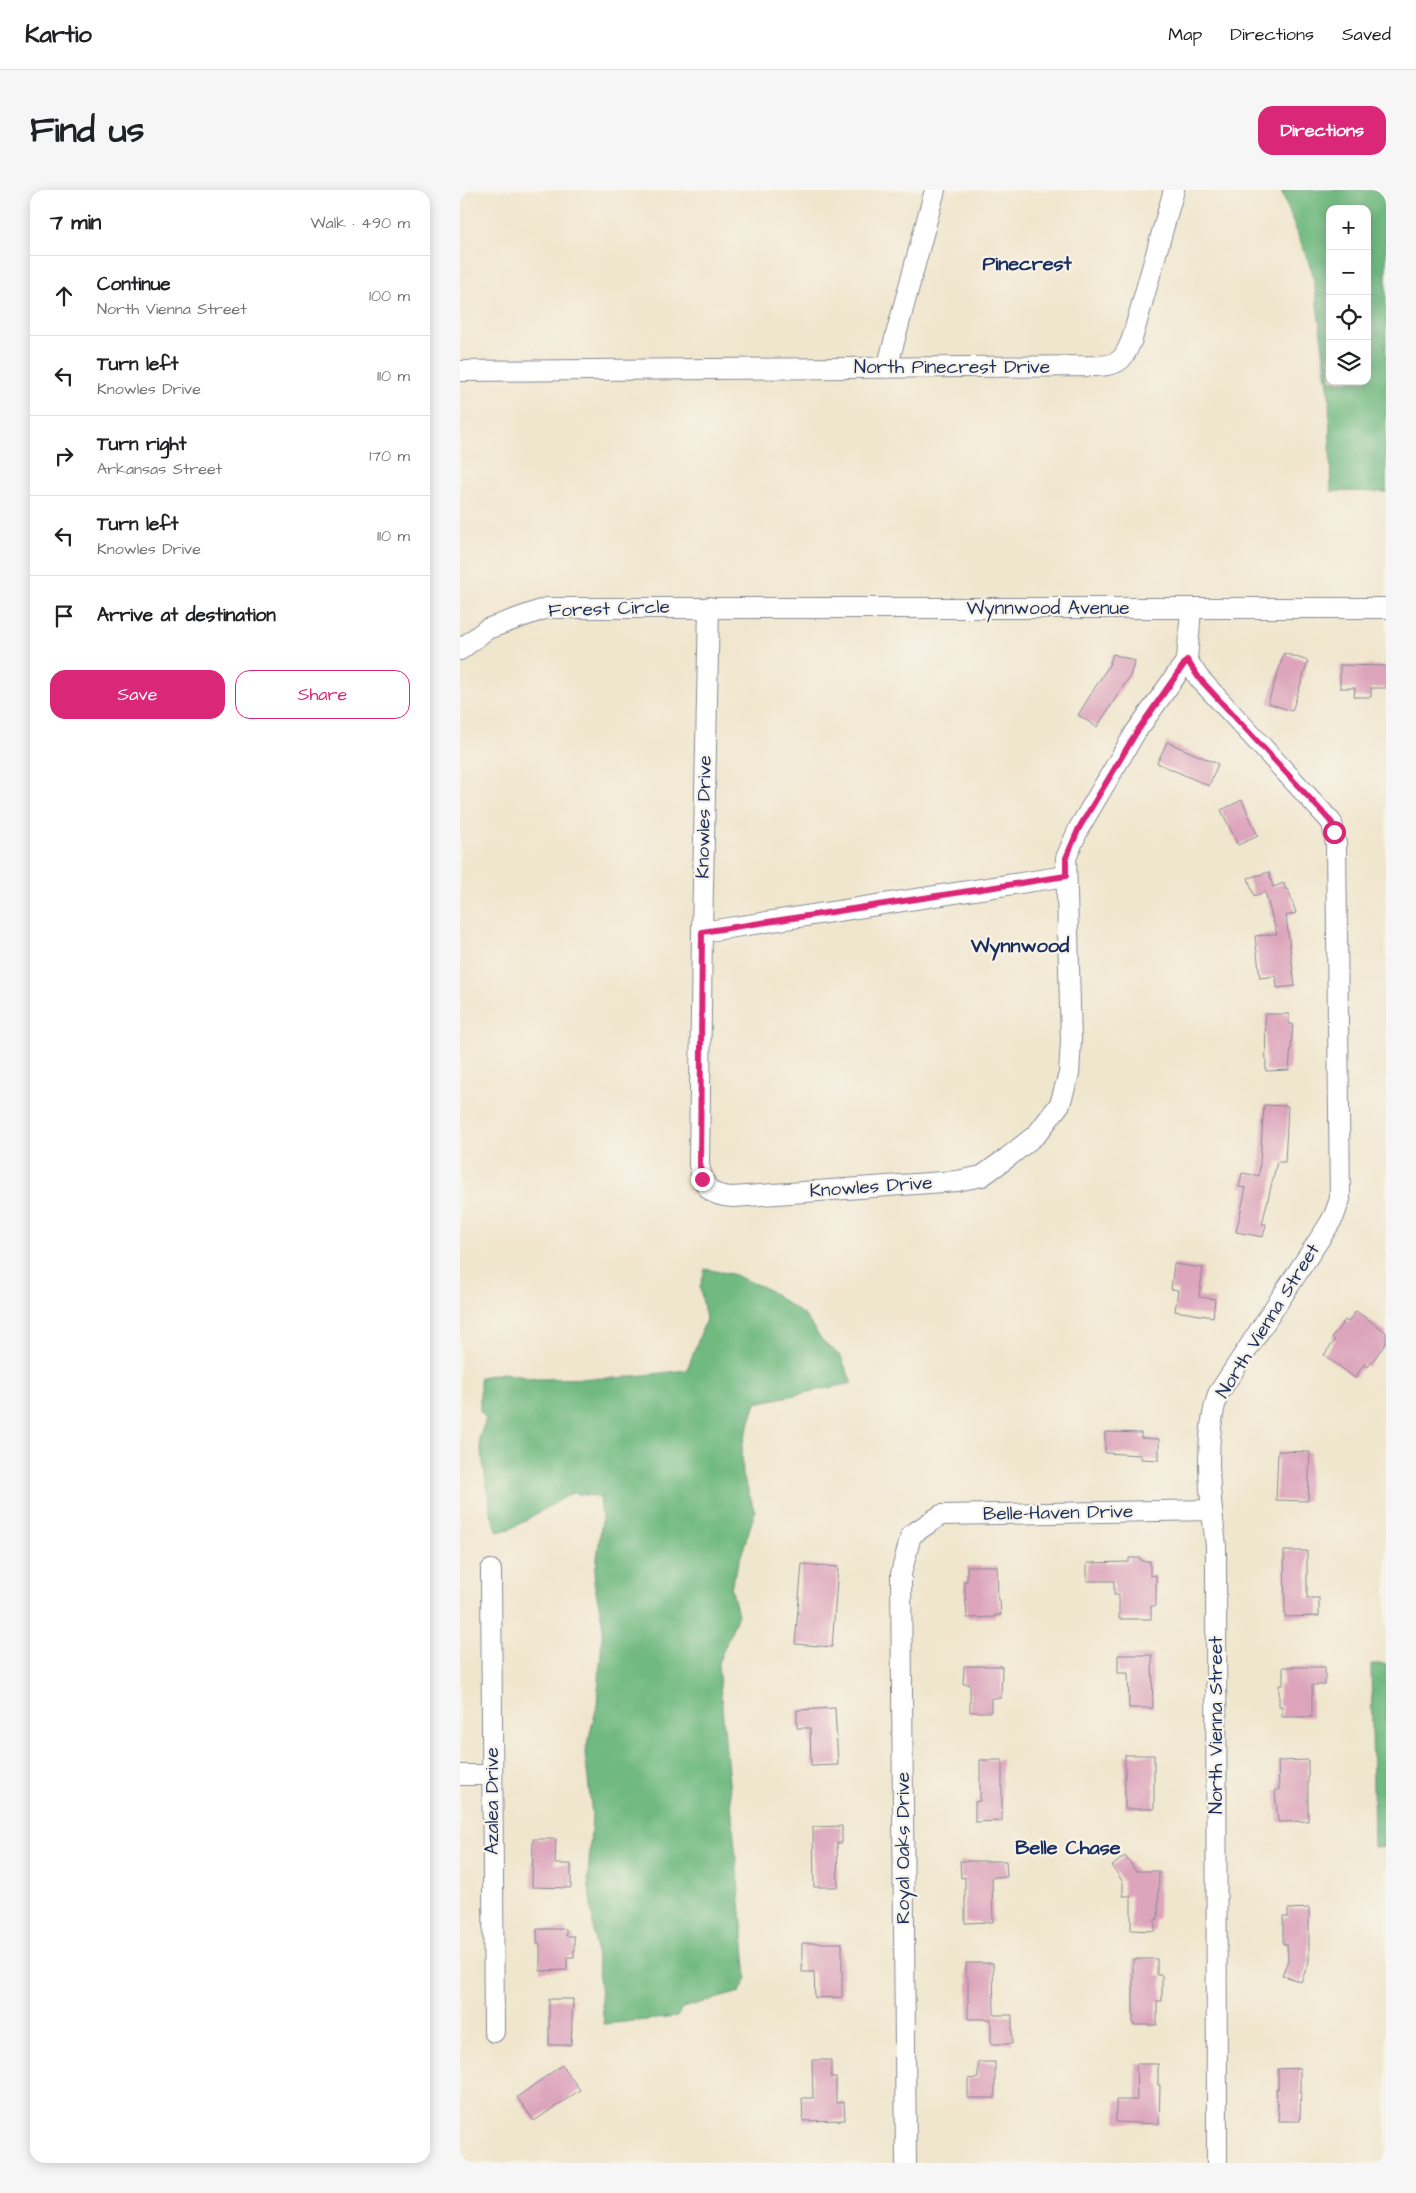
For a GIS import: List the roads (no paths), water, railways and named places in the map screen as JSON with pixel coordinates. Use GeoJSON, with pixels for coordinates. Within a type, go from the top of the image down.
{"type":"FeatureCollection","features":[{"type":"Feature","properties":{"kind":"street"},"geometry":{"type":"LineString","coordinates":[[887,368],[935,190]]}},
{"type":"Feature","properties":{"kind":"street","name":"North Pinecrest Drive"},"geometry":{"type":"LineString","coordinates":[[460,371],[1100,366],[1117,363],[1123,359],[1132,339],[1174,190]]}},
{"type":"Feature","properties":{"kind":"street","name":"Wynnwood Avenue"},"geometry":{"type":"LineString","coordinates":[[709,607],[1386,608]]}},
{"type":"Feature","properties":{"kind":"street","name":"Forest Circle"},"geometry":{"type":"LineString","coordinates":[[460,650],[487,629],[547,608],[709,607]]}},
{"type":"Feature","properties":{"kind":"street","name":"Knowles Drive"},"geometry":{"type":"LineString","coordinates":[[709,607],[702,932],[700,1165],[702,1179],[718,1197],[957,1181],[982,1176],[1037,1134],[1060,1104],[1069,1074],[1072,1041],[1066,858],[1079,828],[1136,733],[1187,660]]}},
{"type":"Feature","properties":{"kind":"street"},"geometry":{"type":"LineString","coordinates":[[1187,660],[1190,609]]}},
{"type":"Feature","properties":{"kind":"street","name":"North Vienna Street"},"geometry":{"type":"LineString","coordinates":[[1187,660],[1199,678],[1332,823],[1336,844],[1340,1200],[1328,1226],[1218,1394],[1212,1418],[1212,1510],[1216,1546],[1217,2163]]}},
{"type":"Feature","properties":{"kind":"street"},"geometry":{"type":"LineString","coordinates":[[702,932],[1066,876]]}},
{"type":"Feature","properties":{"kind":"street","name":"Belle-Haven Drive"},"geometry":{"type":"LineString","coordinates":[[911,1535],[941,1515],[1212,1510]]}},
{"type":"Feature","properties":{"kind":"street","name":"Royal Oaks Drive"},"geometry":{"type":"LineString","coordinates":[[906,2163],[901,1574],[911,1535]]}},
{"type":"Feature","properties":{"kind":"street","name":"Azalea Drive"},"geometry":{"type":"LineString","coordinates":[[491,1570],[494,2032]]}},
{"type":"Feature","properties":{"kind":"street"},"geometry":{"type":"LineString","coordinates":[[460,1776],[492,1775]]}},
{"type":"Feature","properties":{"kind":"district","name":"Pinecrest"},"geometry":{"type":"Point","coordinates":[1027,264]}},
{"type":"Feature","properties":{"kind":"district","name":"Wynnwood"},"geometry":{"type":"Point","coordinates":[1020,946]}},
{"type":"Feature","properties":{"kind":"district","name":"Belle Chase"},"geometry":{"type":"Point","coordinates":[1068,1848]}}]}
